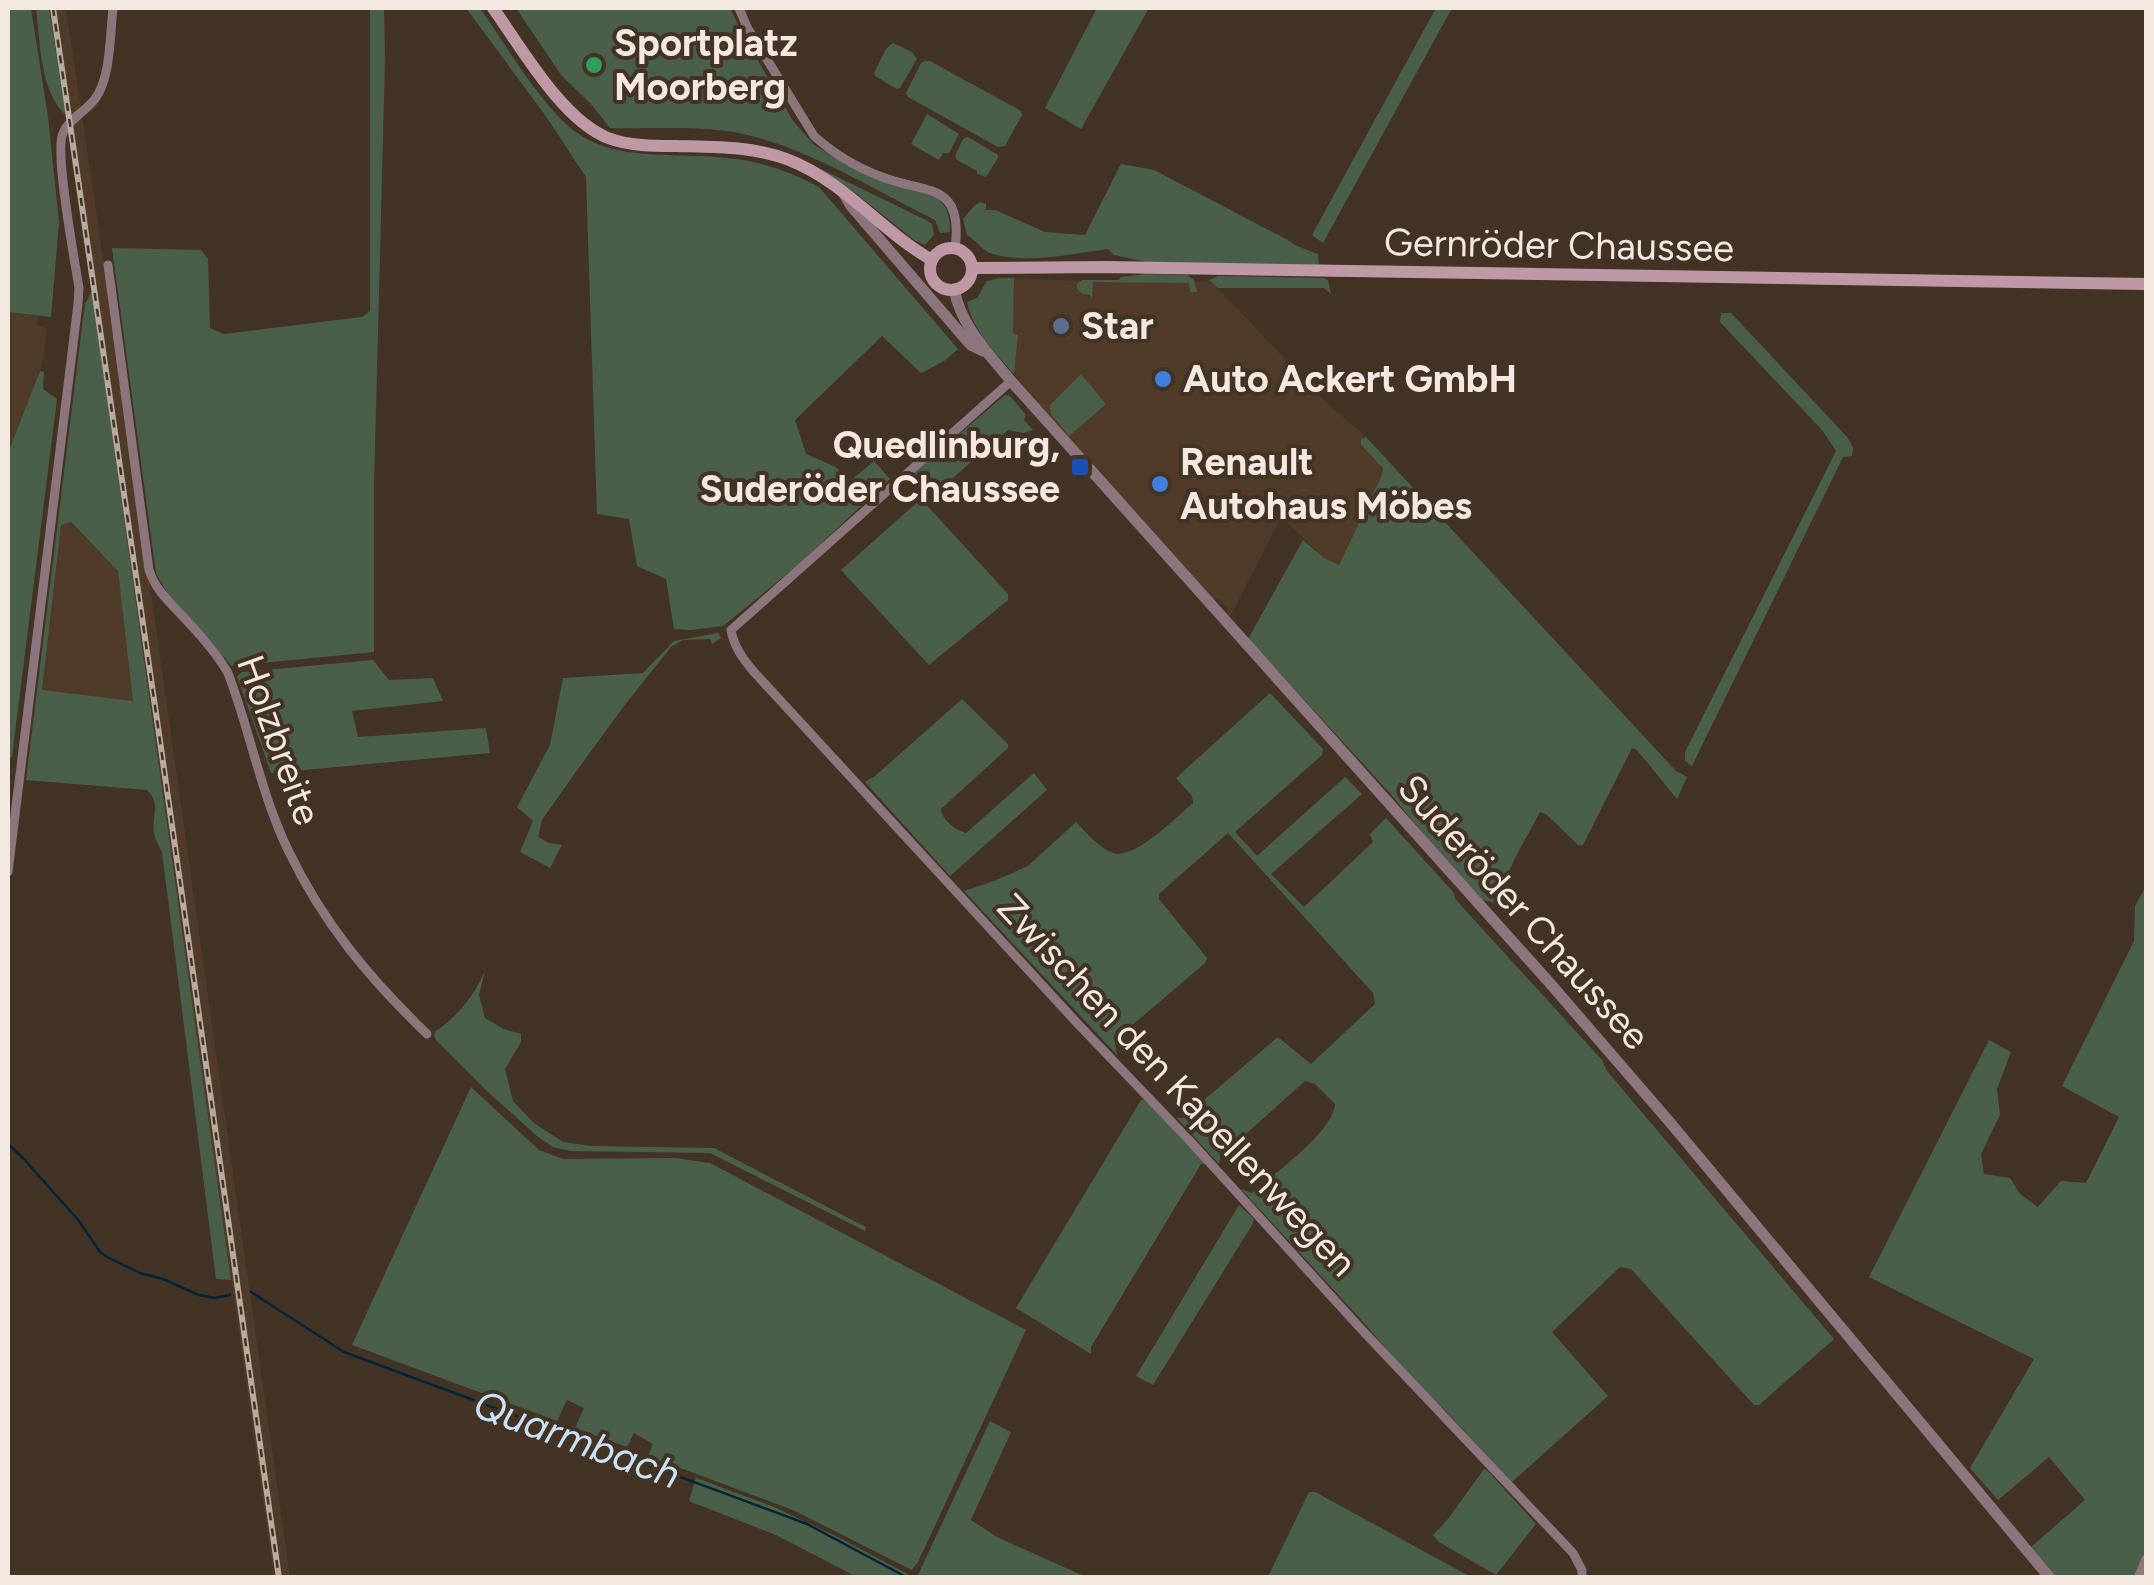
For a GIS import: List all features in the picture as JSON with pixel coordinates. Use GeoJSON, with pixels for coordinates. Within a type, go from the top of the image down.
{"type":"FeatureCollection","features":[{"type":"Feature","properties":{"kind":"main road"},"geometry":{"type":"LineString","coordinates":[[493,8],[557,96],[596,132],[640,145],[736,148],[766,153],[806,167],[932,260]]}},
{"type":"Feature","properties":{"kind":"main road"},"geometry":{"type":"LineString","coordinates":[[955,248],[967,256],[972,268],[966,283],[954,289],[944,288],[931,273],[932,260],[940,251],[955,248]]}},
{"type":"Feature","properties":{"kind":"main road","name":"Gernröder Chaussee"},"geometry":{"type":"LineString","coordinates":[[972,268],[2146,284]]}},
{"type":"Feature","properties":{"kind":"street"},"geometry":{"type":"LineString","coordinates":[[8,872],[78,304],[61,139],[64,130],[101,90],[113,8]]}},
{"type":"Feature","properties":{"kind":"street"},"geometry":{"type":"LineString","coordinates":[[739,8],[814,136],[880,176],[937,193],[952,208],[957,228],[955,248]]}},
{"type":"Feature","properties":{"kind":"street"},"geometry":{"type":"LineString","coordinates":[[842,190],[851,206],[962,335],[988,353]]}},
{"type":"Feature","properties":{"kind":"street","name":"Holzbreite"},"geometry":{"type":"LineString","coordinates":[[108,265],[153,582],[214,650],[228,673],[281,832],[318,908],[347,949],[427,1034]]}},
{"type":"Feature","properties":{"kind":"street","name":"Suderöder Chaussee"},"geometry":{"type":"LineString","coordinates":[[954,289],[971,332],[1011,381],[1584,1023],[2050,1578]]}},
{"type":"Feature","properties":{"kind":"street","name":"Zwischen den Kapellenwegen"},"geometry":{"type":"LineString","coordinates":[[1011,381],[730,630],[733,640],[754,672],[1573,1554],[1582,1578]]}},
{"type":"Feature","properties":{"kind":"street"},"geometry":{"type":"LineString","coordinates":[[2138,1578],[2146,1559]]}},
{"type":"Feature","properties":{"kind":"shaded area"},"geometry":{"type":"Polygon","coordinates":[[[49,8],[66,8],[290,1577],[274,1577],[49,8]]]}},
{"type":"Feature","properties":{"kind":"shaded area"},"geometry":{"type":"Polygon","coordinates":[[[1014,278],[1209,282],[1216,286],[1321,397],[1366,437],[1361,439],[1361,445],[1383,468],[1339,566],[1324,558],[1281,517],[1229,619],[1218,598],[1212,599],[1014,374],[1018,336],[1013,335],[1014,278]]]}},
{"type":"Feature","properties":{"kind":"shaded area"},"geometry":{"type":"Polygon","coordinates":[[[8,312],[38,316],[37,325],[46,328],[40,371],[8,453],[8,312]]]}},
{"type":"Feature","properties":{"kind":"shaded area"},"geometry":{"type":"Polygon","coordinates":[[[70,522],[118,571],[134,701],[42,691],[61,524],[70,522]]]}},
{"type":"Feature","properties":{"kind":"green space"},"geometry":{"type":"Polygon","coordinates":[[[8,8],[31,8],[48,117],[59,222],[51,317],[8,312],[8,8]]]}},
{"type":"Feature","properties":{"kind":"green space"},"geometry":{"type":"Polygon","coordinates":[[[36,8],[49,8],[66,115],[46,80],[36,8]]]}},
{"type":"Feature","properties":{"kind":"green space"},"geometry":{"type":"Polygon","coordinates":[[[370,8],[384,8],[385,60],[374,486],[374,652],[232,666],[168,595],[156,573],[112,248],[201,250],[208,259],[210,328],[224,334],[362,317],[370,311],[370,8]]]}},
{"type":"Feature","properties":{"kind":"green space"},"geometry":{"type":"Polygon","coordinates":[[[466,8],[480,8],[553,110],[595,143],[628,152],[743,160],[781,170],[819,187],[958,349],[921,373],[882,336],[795,420],[806,454],[836,467],[850,481],[874,461],[890,479],[798,565],[723,626],[674,629],[666,579],[637,566],[629,519],[597,514],[586,177],[466,8]]]}},
{"type":"Feature","properties":{"kind":"green space"},"geometry":{"type":"Polygon","coordinates":[[[516,8],[730,8],[793,121],[814,145],[850,166],[938,198],[948,214],[950,232],[940,233],[935,220],[834,168],[753,136],[698,129],[610,128],[561,75],[516,8]]]}},
{"type":"Feature","properties":{"kind":"green space"},"geometry":{"type":"Polygon","coordinates":[[[1097,8],[1149,8],[1081,129],[1045,108],[1097,8]]]}},
{"type":"Feature","properties":{"kind":"green space"},"geometry":{"type":"Polygon","coordinates":[[[1436,8],[1452,8],[1323,243],[1312,235],[1436,8]]]}},
{"type":"Feature","properties":{"kind":"green space"},"geometry":{"type":"Polygon","coordinates":[[[893,43],[912,52],[917,59],[897,89],[874,73],[893,43]]]}},
{"type":"Feature","properties":{"kind":"green space"},"geometry":{"type":"Polygon","coordinates":[[[925,61],[1021,111],[1005,146],[998,147],[908,97],[906,93],[925,61]]]}},
{"type":"Feature","properties":{"kind":"green space"},"geometry":{"type":"Polygon","coordinates":[[[927,114],[959,134],[949,153],[943,153],[939,160],[911,144],[927,114]]]}},
{"type":"Feature","properties":{"kind":"green space"},"geometry":{"type":"Polygon","coordinates":[[[968,137],[998,155],[986,177],[955,156],[968,137]]]}},
{"type":"Feature","properties":{"kind":"green space"},"geometry":{"type":"Polygon","coordinates":[[[1121,164],[1154,170],[1318,254],[1319,266],[1151,263],[1114,255],[1108,249],[1050,257],[1006,257],[992,254],[967,235],[963,219],[980,202],[986,204],[986,210],[995,210],[1045,232],[1085,235],[1121,164]]]}},
{"type":"Feature","properties":{"kind":"green space"},"geometry":{"type":"Polygon","coordinates":[[[819,168],[926,220],[932,224],[934,235],[925,245],[914,240],[819,168]]]}},
{"type":"Feature","properties":{"kind":"green space"},"geometry":{"type":"Polygon","coordinates":[[[1146,274],[1187,275],[1194,280],[1197,292],[1190,292],[1189,283],[1093,282],[1092,299],[1077,289],[1082,280],[1119,280],[1146,274]]]}},
{"type":"Feature","properties":{"kind":"green space"},"geometry":{"type":"Polygon","coordinates":[[[1218,276],[1322,278],[1328,280],[1331,294],[1324,288],[1218,288],[1209,280],[1218,276]]]}},
{"type":"Feature","properties":{"kind":"green space"},"geometry":{"type":"Polygon","coordinates":[[[1014,278],[1013,334],[1018,335],[1014,374],[979,332],[967,302],[977,298],[987,281],[1014,278]]]}},
{"type":"Feature","properties":{"kind":"green space"},"geometry":{"type":"Polygon","coordinates":[[[92,291],[231,1280],[216,1279],[162,852],[153,828],[154,801],[147,790],[26,780],[85,304],[92,291]],[[71,522],[61,525],[42,690],[133,701],[118,571],[71,522]]]}},
{"type":"Feature","properties":{"kind":"green space"},"geometry":{"type":"Polygon","coordinates":[[[1721,313],[1731,313],[1853,448],[1852,456],[1843,457],[1692,766],[1685,761],[1685,752],[1836,451],[1823,431],[1720,322],[1721,313]]]}},
{"type":"Feature","properties":{"kind":"green space"},"geometry":{"type":"Polygon","coordinates":[[[40,371],[44,372],[43,389],[57,399],[12,757],[8,758],[8,453],[40,371]]]}},
{"type":"Feature","properties":{"kind":"green space"},"geometry":{"type":"Polygon","coordinates":[[[1081,374],[1106,404],[1069,436],[1051,414],[1050,405],[1081,374]]]}},
{"type":"Feature","properties":{"kind":"green space"},"geometry":{"type":"Polygon","coordinates":[[[1005,395],[1026,415],[1024,420],[1033,430],[1008,430],[931,497],[927,496],[909,477],[1005,395]]]}},
{"type":"Feature","properties":{"kind":"green space"},"geometry":{"type":"Polygon","coordinates":[[[1366,437],[1676,771],[1687,777],[1677,799],[1632,748],[1583,845],[1578,845],[1540,812],[1495,903],[1483,900],[1248,639],[1303,540],[1339,565],[1383,468],[1361,445],[1361,439],[1366,437]]]}},
{"type":"Feature","properties":{"kind":"green space"},"geometry":{"type":"Polygon","coordinates":[[[921,499],[1008,594],[1008,600],[929,665],[841,570],[921,499]]]}},
{"type":"Feature","properties":{"kind":"green space"},"geometry":{"type":"Polygon","coordinates":[[[718,633],[721,638],[712,644],[710,639],[683,640],[671,647],[575,773],[542,820],[538,837],[562,845],[550,868],[520,852],[533,821],[517,807],[550,745],[563,678],[643,673],[674,641],[718,633]]]}},
{"type":"Feature","properties":{"kind":"green space"},"geometry":{"type":"Polygon","coordinates":[[[373,660],[389,680],[433,678],[443,701],[352,711],[358,737],[486,728],[490,753],[271,773],[237,676],[242,672],[373,660]]]}},
{"type":"Feature","properties":{"kind":"green space"},"geometry":{"type":"Polygon","coordinates":[[[1270,693],[1323,749],[1322,755],[1235,832],[1257,856],[1345,777],[1362,794],[1271,874],[1304,907],[1373,842],[1370,834],[1386,818],[1602,1060],[1607,1071],[1834,1339],[1759,1405],[1754,1405],[1631,1269],[1620,1267],[1552,1332],[1608,1396],[1512,1482],[1442,1407],[1438,1409],[1241,1189],[1252,1193],[1301,1152],[1324,1127],[1335,1104],[1315,1084],[1305,1081],[1220,1157],[1219,1164],[1177,1118],[1183,1118],[1278,1037],[1311,1064],[1375,1004],[1373,993],[1228,833],[1159,894],[1207,958],[1205,963],[1115,1040],[1117,1055],[964,891],[1028,866],[1076,822],[1113,853],[1143,844],[1193,803],[1192,796],[1176,778],[1270,693]]]}},
{"type":"Feature","properties":{"kind":"green space"},"geometry":{"type":"Polygon","coordinates":[[[962,699],[1008,748],[941,809],[946,821],[966,833],[1034,773],[1047,790],[950,876],[865,782],[962,699]]]}},
{"type":"Feature","properties":{"kind":"green space"},"geometry":{"type":"Polygon","coordinates":[[[2146,886],[2146,1577],[2056,1577],[2031,1547],[2085,1500],[2049,1457],[1998,1500],[1970,1468],[2034,1359],[1869,1277],[1989,1040],[2011,1052],[1997,1089],[2000,1115],[1981,1154],[1984,1174],[2010,1178],[2020,1194],[2038,1207],[2061,1181],[2086,1183],[2119,1117],[2062,1086],[2134,941],[2135,906],[2146,886]]]}},
{"type":"Feature","properties":{"kind":"green space"},"geometry":{"type":"Polygon","coordinates":[[[485,971],[479,995],[485,1018],[521,1034],[521,1042],[505,1069],[513,1101],[534,1123],[563,1142],[714,1148],[866,1227],[865,1231],[710,1153],[571,1151],[553,1147],[538,1137],[434,1035],[465,1005],[485,971]]]}},
{"type":"Feature","properties":{"kind":"green space"},"geometry":{"type":"Polygon","coordinates":[[[471,1087],[539,1150],[563,1159],[675,1158],[710,1163],[1026,1330],[912,1570],[793,1510],[648,1456],[653,1444],[634,1433],[627,1447],[575,1428],[584,1408],[567,1400],[557,1421],[352,1345],[471,1087]]]}},
{"type":"Feature","properties":{"kind":"green space"},"geometry":{"type":"Polygon","coordinates":[[[1146,1099],[1207,1164],[1201,1164],[1091,1347],[1091,1354],[1016,1308],[1141,1100],[1146,1099]]]}},
{"type":"Feature","properties":{"kind":"green space"},"geometry":{"type":"Polygon","coordinates":[[[1239,1205],[1254,1219],[1252,1225],[1153,1385],[1136,1376],[1239,1205]]]}},
{"type":"Feature","properties":{"kind":"green space"},"geometry":{"type":"Polygon","coordinates":[[[990,1421],[1011,1432],[971,1520],[997,1537],[1086,1577],[917,1577],[990,1421]]]}},
{"type":"Feature","properties":{"kind":"green space"},"geometry":{"type":"Polygon","coordinates":[[[1484,1469],[1536,1524],[1496,1575],[1433,1535],[1484,1469]]]}},
{"type":"Feature","properties":{"kind":"green space"},"geometry":{"type":"Polygon","coordinates":[[[696,1478],[774,1507],[913,1577],[857,1577],[776,1535],[689,1501],[696,1478]]]}},
{"type":"Feature","properties":{"kind":"green space"},"geometry":{"type":"Polygon","coordinates":[[[1309,1492],[1315,1492],[1471,1577],[1268,1577],[1309,1492]]]}},
{"type":"Feature","properties":{"kind":"waterway","name":"Quarmbach"},"geometry":{"type":"LineString","coordinates":[[8,1144],[107,1257],[199,1295],[230,1295]]}},
{"type":"Feature","properties":{"kind":"waterway","name":"Quarmbach"},"geometry":{"type":"LineString","coordinates":[[251,1292],[344,1352],[807,1524],[908,1578]]}},
{"type":"Feature","properties":{"kind":"railway"},"geometry":{"type":"LineString","coordinates":[[53,8],[279,1578]]}},
{"type":"Feature","properties":{"kind":"place","name":"Sportplatz Moorberg"},"geometry":{"type":"Point","coordinates":[594,65]}},
{"type":"Feature","properties":{"kind":"place","name":"Star"},"geometry":{"type":"Point","coordinates":[1061,326]}},
{"type":"Feature","properties":{"kind":"place","name":"Auto Ackert GmbH"},"geometry":{"type":"Point","coordinates":[1163,379]}},
{"type":"Feature","properties":{"kind":"place","name":"Quedlinburg, Suderöder Chaussee"},"geometry":{"type":"Point","coordinates":[1080,467]}},
{"type":"Feature","properties":{"kind":"place","name":"Renault Autohaus Möbes"},"geometry":{"type":"Point","coordinates":[1160,484]}}]}
